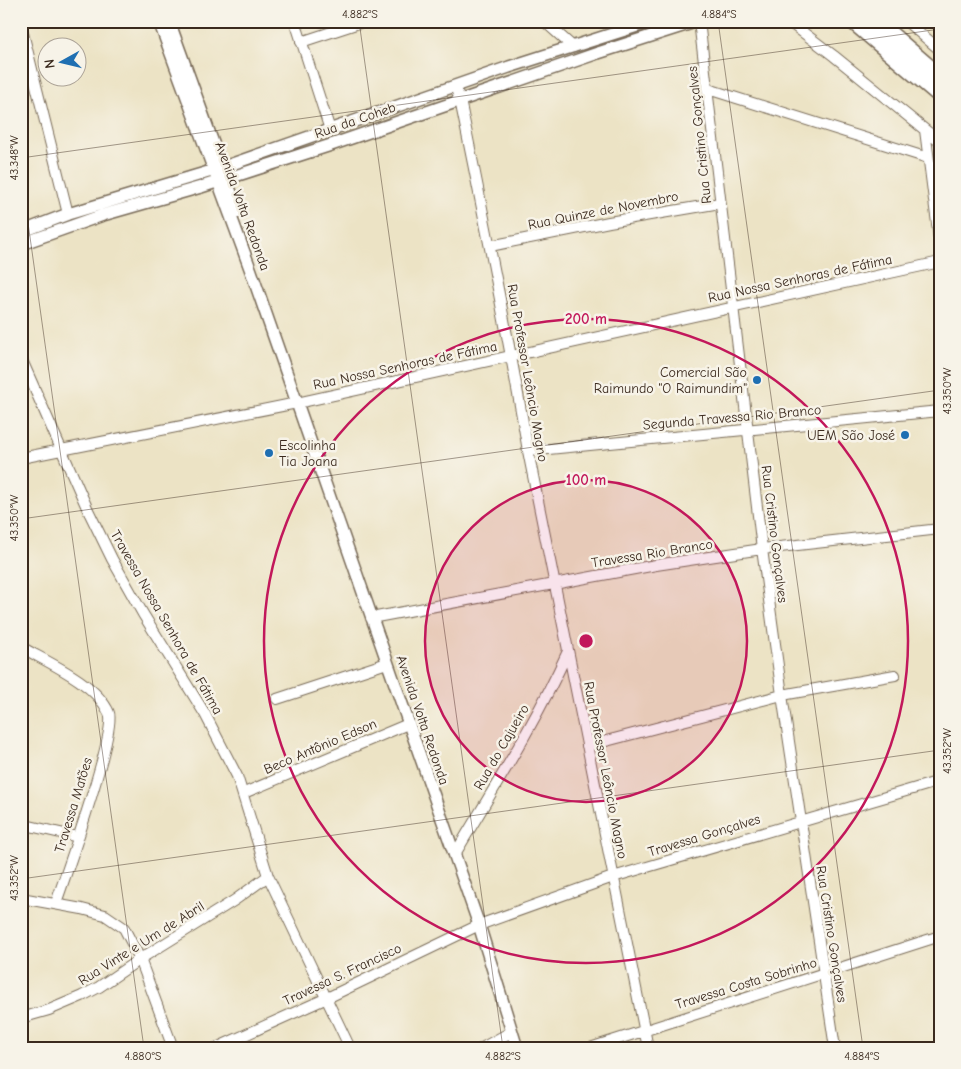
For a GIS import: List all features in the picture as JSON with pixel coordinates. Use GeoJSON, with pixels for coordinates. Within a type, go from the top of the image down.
{"type":"FeatureCollection","features":[{"type":"Feature","properties":{"kind":"highway"},"geometry":{"type":"LineString","coordinates":[[853,21],[940,95]]}},
{"type":"Feature","properties":{"kind":"highway"},"geometry":{"type":"LineString","coordinates":[[875,21],[940,77]]}},
{"type":"Feature","properties":{"kind":"street","name":"Avenida Volta Redonda"},"geometry":{"type":"LineString","coordinates":[[159,21],[220,174]]}},
{"type":"Feature","properties":{"kind":"street","name":"Avenida Volta Redonda"},"geometry":{"type":"LineString","coordinates":[[168,21],[386,663],[480,925],[517,1048]]}},
{"type":"Feature","properties":{"kind":"street"},"geometry":{"type":"LineString","coordinates":[[296,21],[330,130]]}},
{"type":"Feature","properties":{"kind":"street"},"geometry":{"type":"LineString","coordinates":[[302,42],[365,21]]}},
{"type":"Feature","properties":{"kind":"street"},"geometry":{"type":"LineString","coordinates":[[544,21],[573,47]]}},
{"type":"Feature","properties":{"kind":"street","name":"Rua da Coheb"},"geometry":{"type":"LineString","coordinates":[[21,244],[220,174],[330,130],[455,86],[653,21]]}},
{"type":"Feature","properties":{"kind":"street","name":"Rua da Coheb"},"geometry":{"type":"LineString","coordinates":[[21,232],[68,214],[331,145],[598,53],[698,21]]}},
{"type":"Feature","properties":{"kind":"street","name":"Rua Cristino Gonçalves"},"geometry":{"type":"LineString","coordinates":[[698,21],[708,89],[762,549],[835,1048]]}},
{"type":"Feature","properties":{"kind":"street"},"geometry":{"type":"LineString","coordinates":[[788,21],[940,142]]}},
{"type":"Feature","properties":{"kind":"street"},"geometry":{"type":"LineString","coordinates":[[906,21],[940,50]]}},
{"type":"Feature","properties":{"kind":"street"},"geometry":{"type":"LineString","coordinates":[[21,25],[24,47],[68,214]]}},
{"type":"Feature","properties":{"kind":"street","name":"Rua Professor Leôncio Magno"},"geometry":{"type":"LineString","coordinates":[[455,86],[460,100],[512,355],[528,451],[648,1048]]}},
{"type":"Feature","properties":{"kind":"street"},"geometry":{"type":"LineString","coordinates":[[708,89],[928,158]]}},
{"type":"Feature","properties":{"kind":"street"},"geometry":{"type":"LineString","coordinates":[[925,130],[940,247]]}},
{"type":"Feature","properties":{"kind":"street","name":"Rua Quinze de Novembro"},"geometry":{"type":"LineString","coordinates":[[490,246],[609,222],[720,203]]}},
{"type":"Feature","properties":{"kind":"street","name":"Rua Nossa Senhoras de Fátima"},"geometry":{"type":"LineString","coordinates":[[21,458],[297,402],[940,262]]}},
{"type":"Feature","properties":{"kind":"street","name":"Travessa Nossa Senhora de Fátima"},"geometry":{"type":"LineString","coordinates":[[21,358],[88,510],[112,559],[222,744],[244,793],[268,876],[350,1048]]}},
{"type":"Feature","properties":{"kind":"street","name":"Segunda Travessa Rio Branco"},"geometry":{"type":"LineString","coordinates":[[528,451],[748,428],[940,411]]}},
{"type":"Feature","properties":{"kind":"street","name":"Travessa Rio Branco"},"geometry":{"type":"LineString","coordinates":[[371,618],[555,583],[762,549],[940,529]]}},
{"type":"Feature","properties":{"kind":"street","name":"Travessa Matões"},"geometry":{"type":"LineString","coordinates":[[21,648],[82,683],[97,696],[110,714],[110,725],[98,774],[56,904]]}},
{"type":"Feature","properties":{"kind":"street","name":"Rua do Cajueiro"},"geometry":{"type":"LineString","coordinates":[[455,854],[521,742],[556,678],[568,651]]}},
{"type":"Feature","properties":{"kind":"street"},"geometry":{"type":"LineString","coordinates":[[277,699],[386,663]]}},
{"type":"Feature","properties":{"kind":"street"},"geometry":{"type":"LineString","coordinates":[[587,746],[782,695],[895,675]]}},
{"type":"Feature","properties":{"kind":"street","name":"Beco Antônio Edson"},"geometry":{"type":"LineString","coordinates":[[244,793],[408,724]]}},
{"type":"Feature","properties":{"kind":"street","name":"Travessa Gonçalves"},"geometry":{"type":"LineString","coordinates":[[480,925],[613,877],[801,820],[940,781]]}},
{"type":"Feature","properties":{"kind":"street"},"geometry":{"type":"LineString","coordinates":[[21,824],[78,837]]}},
{"type":"Feature","properties":{"kind":"street","name":"Rua Vinte e Um de Abril"},"geometry":{"type":"LineString","coordinates":[[21,1018],[49,1010],[99,987],[268,876]]}},
{"type":"Feature","properties":{"kind":"street"},"geometry":{"type":"LineString","coordinates":[[21,898],[106,915],[124,928],[140,959],[173,1048]]}},
{"type":"Feature","properties":{"kind":"street","name":"Travessa S. Francisco"},"geometry":{"type":"LineString","coordinates":[[216,1048],[327,998],[480,925]]}},
{"type":"Feature","properties":{"kind":"street","name":"Travessa Costa Sobrinho"},"geometry":{"type":"LineString","coordinates":[[590,1048],[940,936]]}},
{"type":"Feature","properties":{"kind":"street"},"geometry":{"type":"LineString","coordinates":[[482,1048],[511,1032]]}},
{"type":"Feature","properties":{"kind":"place","name":"Comercial São Raimundo \"O Raimundim\""},"geometry":{"type":"Point","coordinates":[757,380]}},
{"type":"Feature","properties":{"kind":"place","name":"UEM São José"},"geometry":{"type":"Point","coordinates":[905,435]}},
{"type":"Feature","properties":{"kind":"place","name":"Escolinha Tia Joana"},"geometry":{"type":"Point","coordinates":[269,453]}}]}
